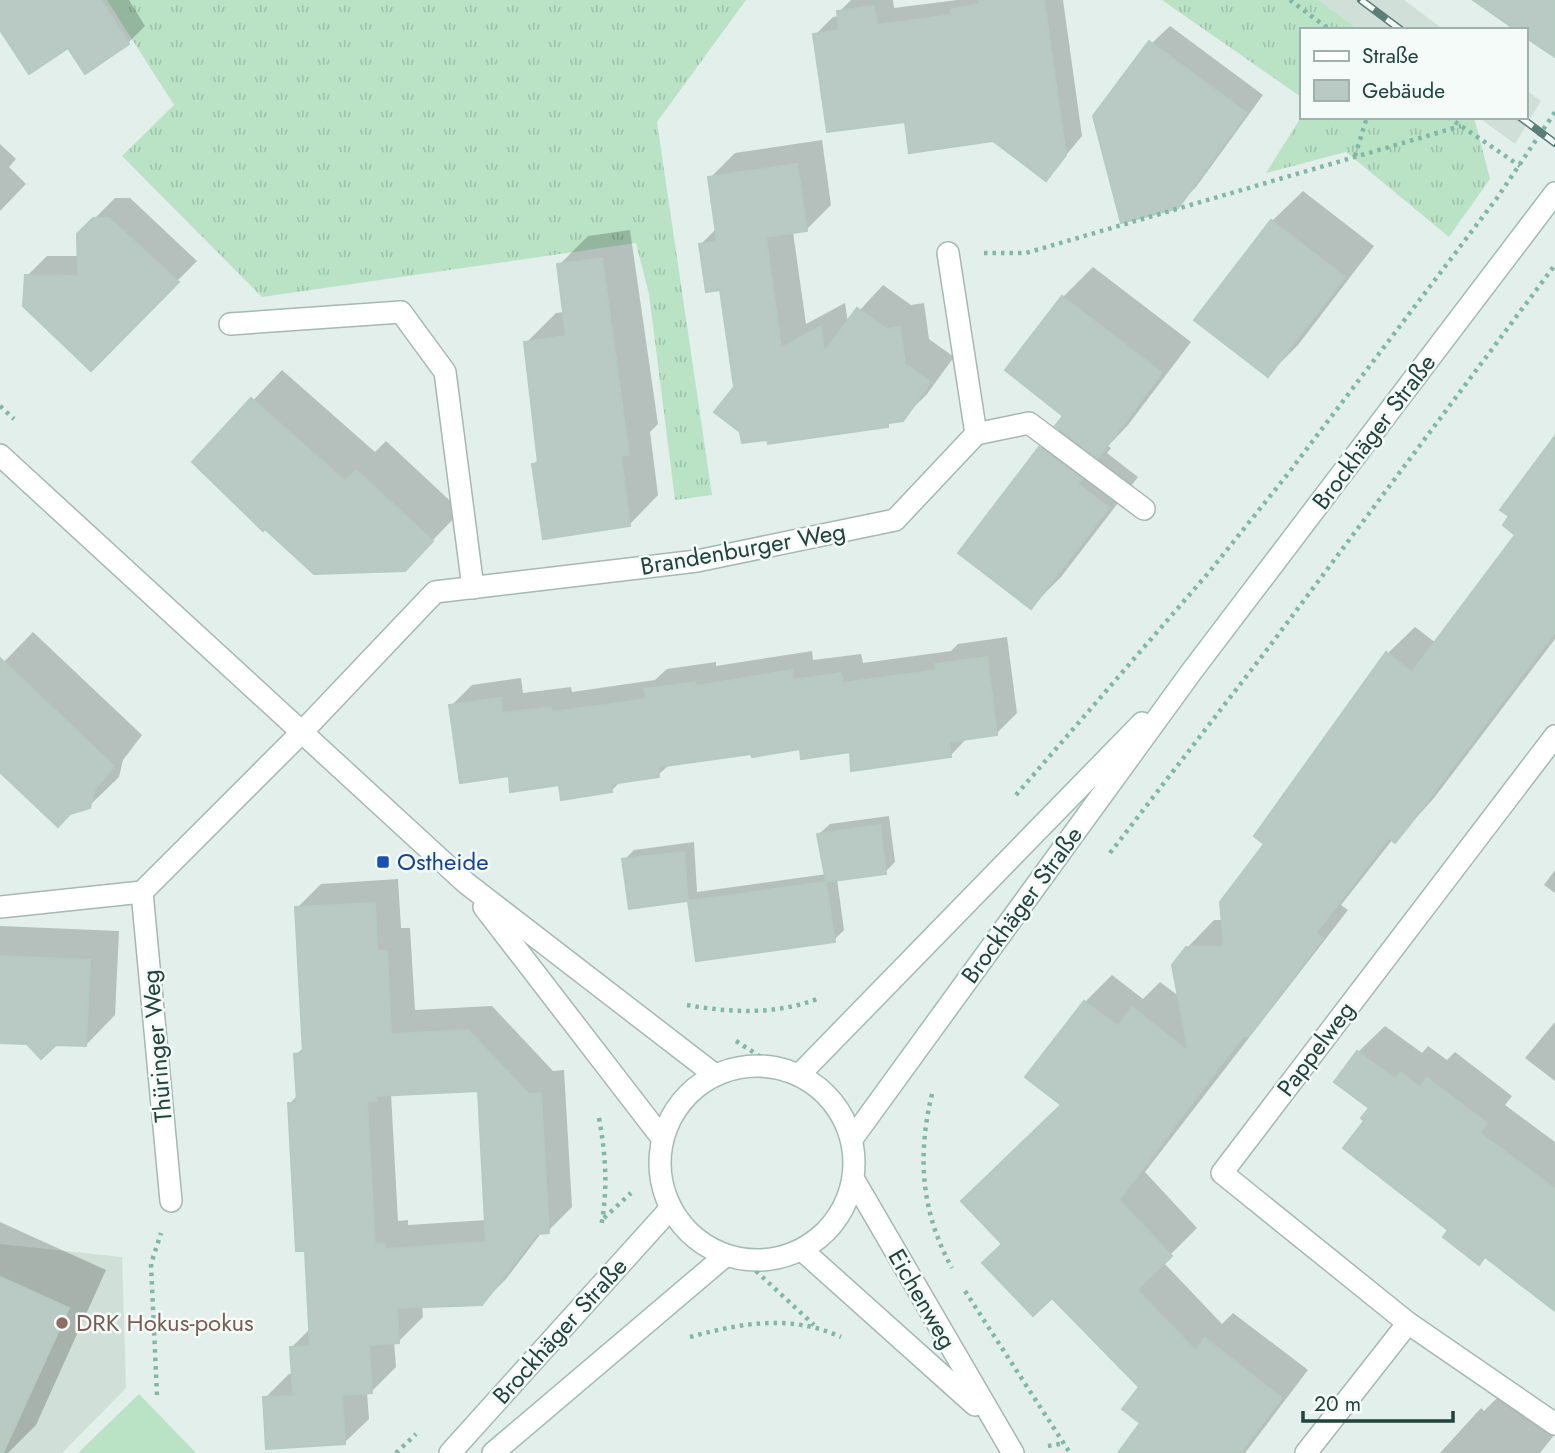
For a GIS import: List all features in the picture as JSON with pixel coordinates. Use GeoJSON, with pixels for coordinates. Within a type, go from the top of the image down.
{"type":"FeatureCollection","features":[{"type":"Feature","properties":{"kind":"street","name":"Brockhäger Straße"},"geometry":{"type":"LineString","coordinates":[[852,1139],[1192,671],[1555,193]]}},
{"type":"Feature","properties":{"kind":"street"},"geometry":{"type":"LineString","coordinates":[[948,253],[976,434],[1029,423],[1144,509]]}},
{"type":"Feature","properties":{"kind":"street"},"geometry":{"type":"LineString","coordinates":[[230,324],[401,312],[445,372],[473,588]]}},
{"type":"Feature","properties":{"kind":"street","name":"Brandenburger Weg"},"geometry":{"type":"LineString","coordinates":[[303,732],[435,592],[697,561],[895,520],[976,434]]}},
{"type":"Feature","properties":{"kind":"street"},"geometry":{"type":"LineString","coordinates":[[0,455],[466,883],[715,1075]]}},
{"type":"Feature","properties":{"kind":"street","name":"Brockhäger Straße"},"geometry":{"type":"LineString","coordinates":[[799,1075],[1192,671]]}},
{"type":"Feature","properties":{"kind":"street"},"geometry":{"type":"LineString","coordinates":[[0,907],[142,892],[303,732]]}},
{"type":"Feature","properties":{"kind":"street","name":"Pappelweg"},"geometry":{"type":"LineString","coordinates":[[1408,1322],[1222,1173],[1555,736]]}},
{"type":"Feature","properties":{"kind":"street"},"geometry":{"type":"LineString","coordinates":[[466,883],[662,1138]]}},
{"type":"Feature","properties":{"kind":"street","name":"Thüringer Weg"},"geometry":{"type":"LineString","coordinates":[[142,892],[171,1201]]}},
{"type":"Feature","properties":{"kind":"street"},"geometry":{"type":"LineString","coordinates":[[746,1066],[765,1066],[799,1075],[814,1083],[838,1108],[852,1139],[854,1180],[835,1223],[802,1250],[768,1261],[735,1259],[691,1236],[670,1209],[660,1172],[662,1138],[678,1105],[715,1075],[746,1066]]}},
{"type":"Feature","properties":{"kind":"street","name":"Eichenweg"},"geometry":{"type":"LineString","coordinates":[[854,1180],[990,1418],[1013,1453]]}},
{"type":"Feature","properties":{"kind":"street","name":"Brockhäger Straße"},"geometry":{"type":"LineString","coordinates":[[450,1453],[670,1209]]}},
{"type":"Feature","properties":{"kind":"street","name":"Eichenweg"},"geometry":{"type":"LineString","coordinates":[[802,1250],[990,1418]]}},
{"type":"Feature","properties":{"kind":"street","name":"Brockhäger Straße"},"geometry":{"type":"LineString","coordinates":[[493,1453],[735,1259]]}},
{"type":"Feature","properties":{"kind":"street"},"geometry":{"type":"LineString","coordinates":[[1306,1453],[1408,1322],[1555,1424]]}},
{"type":"Feature","properties":{"kind":"path"},"geometry":{"type":"LineString","coordinates":[[1290,0],[1327,28]]}},
{"type":"Feature","properties":{"kind":"path"},"geometry":{"type":"LineString","coordinates":[[1010,802],[1210,571],[1287,475],[1520,166],[1555,112]]}},
{"type":"Feature","properties":{"kind":"path"},"geometry":{"type":"LineString","coordinates":[[1355,157],[1366,119]]}},
{"type":"Feature","properties":{"kind":"path"},"geometry":{"type":"LineString","coordinates":[[1451,119],[1528,172]]}},
{"type":"Feature","properties":{"kind":"path"},"geometry":{"type":"LineString","coordinates":[[948,253],[1026,253],[1461,126]]}},
{"type":"Feature","properties":{"kind":"path"},"geometry":{"type":"LineString","coordinates":[[1109,854],[1269,648],[1555,265]]}},
{"type":"Feature","properties":{"kind":"path"},"geometry":{"type":"LineString","coordinates":[[0,406],[19,424]]}},
{"type":"Feature","properties":{"kind":"path"},"geometry":{"type":"LineString","coordinates":[[676,1002],[753,1012],[798,1005],[826,995]]}},
{"type":"Feature","properties":{"kind":"path"},"geometry":{"type":"LineString","coordinates":[[934,1086],[922,1154],[924,1186],[932,1221],[954,1271]]}},
{"type":"Feature","properties":{"kind":"path"},"geometry":{"type":"LineString","coordinates":[[597,1110],[606,1154],[607,1191],[601,1229]]}},
{"type":"Feature","properties":{"kind":"path"},"geometry":{"type":"LineString","coordinates":[[157,1395],[150,1264],[171,1201]]}},
{"type":"Feature","properties":{"kind":"path"},"geometry":{"type":"LineString","coordinates":[[735,1259],[814,1326]]}},
{"type":"Feature","properties":{"kind":"path"},"geometry":{"type":"LineString","coordinates":[[959,1281],[1070,1453]]}},
{"type":"Feature","properties":{"kind":"path"},"geometry":{"type":"LineString","coordinates":[[680,1339],[759,1322],[814,1326],[834,1334]]}},
{"type":"Feature","properties":{"kind":"path"},"geometry":{"type":"LineString","coordinates":[[396,1453],[426,1424]]}},
{"type":"Feature","properties":{"kind":"shaded area"},"geometry":{"type":"Polygon","coordinates":[[[1319,0],[1404,0],[1441,28],[1356,28],[1319,0]]]}},
{"type":"Feature","properties":{"kind":"shaded area"},"geometry":{"type":"Polygon","coordinates":[[[1527,90],[1541,101],[1515,144],[1481,119],[1527,119],[1527,90]]]}},
{"type":"Feature","properties":{"kind":"shaded area","name":"DRK Hokus-pokus"},"geometry":{"type":"Polygon","coordinates":[[[0,1244],[122,1257],[126,1388],[62,1453],[0,1453],[0,1244]]]}},
{"type":"Feature","properties":{"kind":"green space"},"geometry":{"type":"Polygon","coordinates":[[[107,0],[746,0],[657,122],[712,495],[675,500],[649,294],[636,243],[262,297],[122,156],[174,105],[107,0]]]}},
{"type":"Feature","properties":{"kind":"green space"},"geometry":{"type":"Polygon","coordinates":[[[1162,0],[1319,0],[1356,28],[1300,28],[1300,96],[1162,0]]]}},
{"type":"Feature","properties":{"kind":"green space"},"geometry":{"type":"Polygon","coordinates":[[[1300,119],[1475,119],[1490,179],[1449,237],[1346,152],[1266,173],[1300,119]]]}},
{"type":"Feature","properties":{"kind":"green space"},"geometry":{"type":"Polygon","coordinates":[[[139,1394],[196,1453],[78,1453],[139,1394]]]}},
{"type":"Feature","properties":{"kind":"building"},"geometry":{"type":"Polygon","coordinates":[[[0,0],[101,0],[129,44],[85,74],[68,48],[29,74],[0,30],[0,0]]]}},
{"type":"Feature","properties":{"kind":"building"},"geometry":{"type":"Polygon","coordinates":[[[979,0],[1044,0],[1066,155],[1046,181],[993,141],[909,153],[905,122],[827,132],[813,34],[839,30],[837,11],[874,6],[877,25],[951,15],[951,9],[980,4],[979,0]]]}},
{"type":"Feature","properties":{"kind":"building"},"geometry":{"type":"Polygon","coordinates":[[[1473,0],[1555,0],[1555,57],[1527,38],[1527,28],[1513,28],[1473,0]]]}},
{"type":"Feature","properties":{"kind":"building"},"geometry":{"type":"Polygon","coordinates":[[[1149,41],[1247,113],[1178,208],[1121,223],[1093,116],[1149,41]]]}},
{"type":"Feature","properties":{"kind":"building"},"geometry":{"type":"Polygon","coordinates":[[[797,164],[807,231],[766,237],[781,348],[821,326],[824,352],[857,308],[886,329],[900,327],[905,364],[931,382],[903,421],[888,423],[888,427],[768,444],[767,440],[742,443],[740,432],[714,412],[734,387],[720,290],[706,292],[699,244],[717,241],[708,177],[797,164]]]}},
{"type":"Feature","properties":{"kind":"building"},"geometry":{"type":"Polygon","coordinates":[[[93,218],[109,218],[179,282],[91,371],[23,306],[25,275],[78,276],[77,234],[93,218]]]}},
{"type":"Feature","properties":{"kind":"building"},"geometry":{"type":"Polygon","coordinates":[[[1271,220],[1345,277],[1268,377],[1194,320],[1271,220]]]}},
{"type":"Feature","properties":{"kind":"building"},"geometry":{"type":"Polygon","coordinates":[[[602,258],[629,455],[621,456],[630,526],[543,539],[532,464],[538,463],[524,342],[566,336],[557,264],[602,258]]]}},
{"type":"Feature","properties":{"kind":"building"},"geometry":{"type":"Polygon","coordinates":[[[1062,296],[1162,373],[1098,458],[1055,426],[1063,416],[1005,370],[1062,296]]]}},
{"type":"Feature","properties":{"kind":"building"},"geometry":{"type":"Polygon","coordinates":[[[251,398],[345,481],[356,470],[433,541],[405,571],[314,574],[265,529],[263,531],[192,462],[251,398]]]}},
{"type":"Feature","properties":{"kind":"building"},"geometry":{"type":"Polygon","coordinates":[[[1555,436],[1555,632],[1408,827],[1395,843],[1389,838],[1316,933],[1323,938],[1248,1037],[1244,1035],[1119,1200],[1172,1256],[1137,1290],[1196,1351],[1205,1338],[1282,1398],[1240,1453],[1118,1453],[1140,1423],[1122,1409],[1139,1387],[1052,1298],[1033,1316],[982,1263],[1002,1244],[961,1201],[1061,1105],[1025,1077],[1084,1001],[1118,1026],[1132,1007],[1188,1051],[1172,965],[1186,947],[1224,947],[1220,902],[1264,844],[1254,836],[1386,652],[1412,672],[1515,535],[1503,525],[1509,516],[1500,510],[1555,436]]]}},
{"type":"Feature","properties":{"kind":"building"},"geometry":{"type":"Polygon","coordinates":[[[1039,447],[1082,479],[1078,484],[1109,508],[1031,609],[958,553],[1039,447]]]}},
{"type":"Feature","properties":{"kind":"building"},"geometry":{"type":"Polygon","coordinates":[[[987,657],[997,735],[949,742],[951,757],[851,771],[850,752],[801,759],[800,749],[752,757],[751,754],[658,767],[659,777],[611,784],[612,792],[561,800],[559,785],[510,792],[509,776],[460,783],[449,705],[501,698],[502,713],[551,707],[552,712],[646,699],[644,689],[695,682],[696,686],[792,670],[793,680],[841,673],[843,683],[936,670],[935,664],[987,657]]]}},
{"type":"Feature","properties":{"kind":"building"},"geometry":{"type":"Polygon","coordinates":[[[0,658],[114,766],[94,791],[90,808],[70,814],[58,827],[0,772],[0,658]]]}},
{"type":"Feature","properties":{"kind":"building"},"geometry":{"type":"Polygon","coordinates":[[[880,825],[886,874],[826,882],[817,834],[880,825]]]}},
{"type":"Feature","properties":{"kind":"building"},"geometry":{"type":"Polygon","coordinates":[[[684,852],[688,901],[629,909],[622,859],[684,852]]]}},
{"type":"Feature","properties":{"kind":"building"},"geometry":{"type":"Polygon","coordinates":[[[826,882],[835,942],[696,961],[688,901],[826,882]]]}},
{"type":"Feature","properties":{"kind":"building"},"geometry":{"type":"Polygon","coordinates":[[[375,903],[377,951],[387,951],[391,1034],[468,1030],[529,1094],[541,1093],[549,1233],[537,1234],[482,1305],[397,1308],[399,1343],[369,1345],[372,1393],[342,1395],[345,1444],[266,1449],[263,1397],[293,1396],[290,1347],[310,1346],[305,1251],[296,1251],[288,1103],[297,1103],[294,1054],[303,1053],[295,907],[375,903]],[[478,1091],[376,1096],[377,1101],[367,1102],[375,1244],[384,1243],[385,1249],[486,1242],[478,1091]]]}},
{"type":"Feature","properties":{"kind":"building"},"geometry":{"type":"Polygon","coordinates":[[[0,956],[90,960],[86,1046],[56,1045],[41,1059],[27,1044],[0,1043],[0,956]]]}},
{"type":"Feature","properties":{"kind":"building"},"geometry":{"type":"Polygon","coordinates":[[[1357,1051],[1395,1079],[1400,1072],[1420,1087],[1427,1078],[1487,1123],[1480,1133],[1555,1189],[1555,1311],[1485,1257],[1479,1265],[1443,1237],[1448,1230],[1343,1148],[1364,1121],[1361,1118],[1369,1108],[1334,1082],[1357,1051]]]}},
{"type":"Feature","properties":{"kind":"building"},"geometry":{"type":"Polygon","coordinates":[[[0,1277],[69,1308],[3,1453],[0,1453],[0,1277]]]}},
{"type":"Feature","properties":{"kind":"railway"},"geometry":{"type":"LineString","coordinates":[[1361,0],[1398,28]]}},
{"type":"Feature","properties":{"kind":"railway"},"geometry":{"type":"LineString","coordinates":[[1523,119],[1555,143]]}},
{"type":"Feature","properties":{"kind":"place","name":"Ostheide"},"geometry":{"type":"Point","coordinates":[383,862]}},
{"type":"Feature","properties":{"kind":"place","name":"DRK Hokus-pokus"},"geometry":{"type":"Point","coordinates":[62,1323]}}]}
